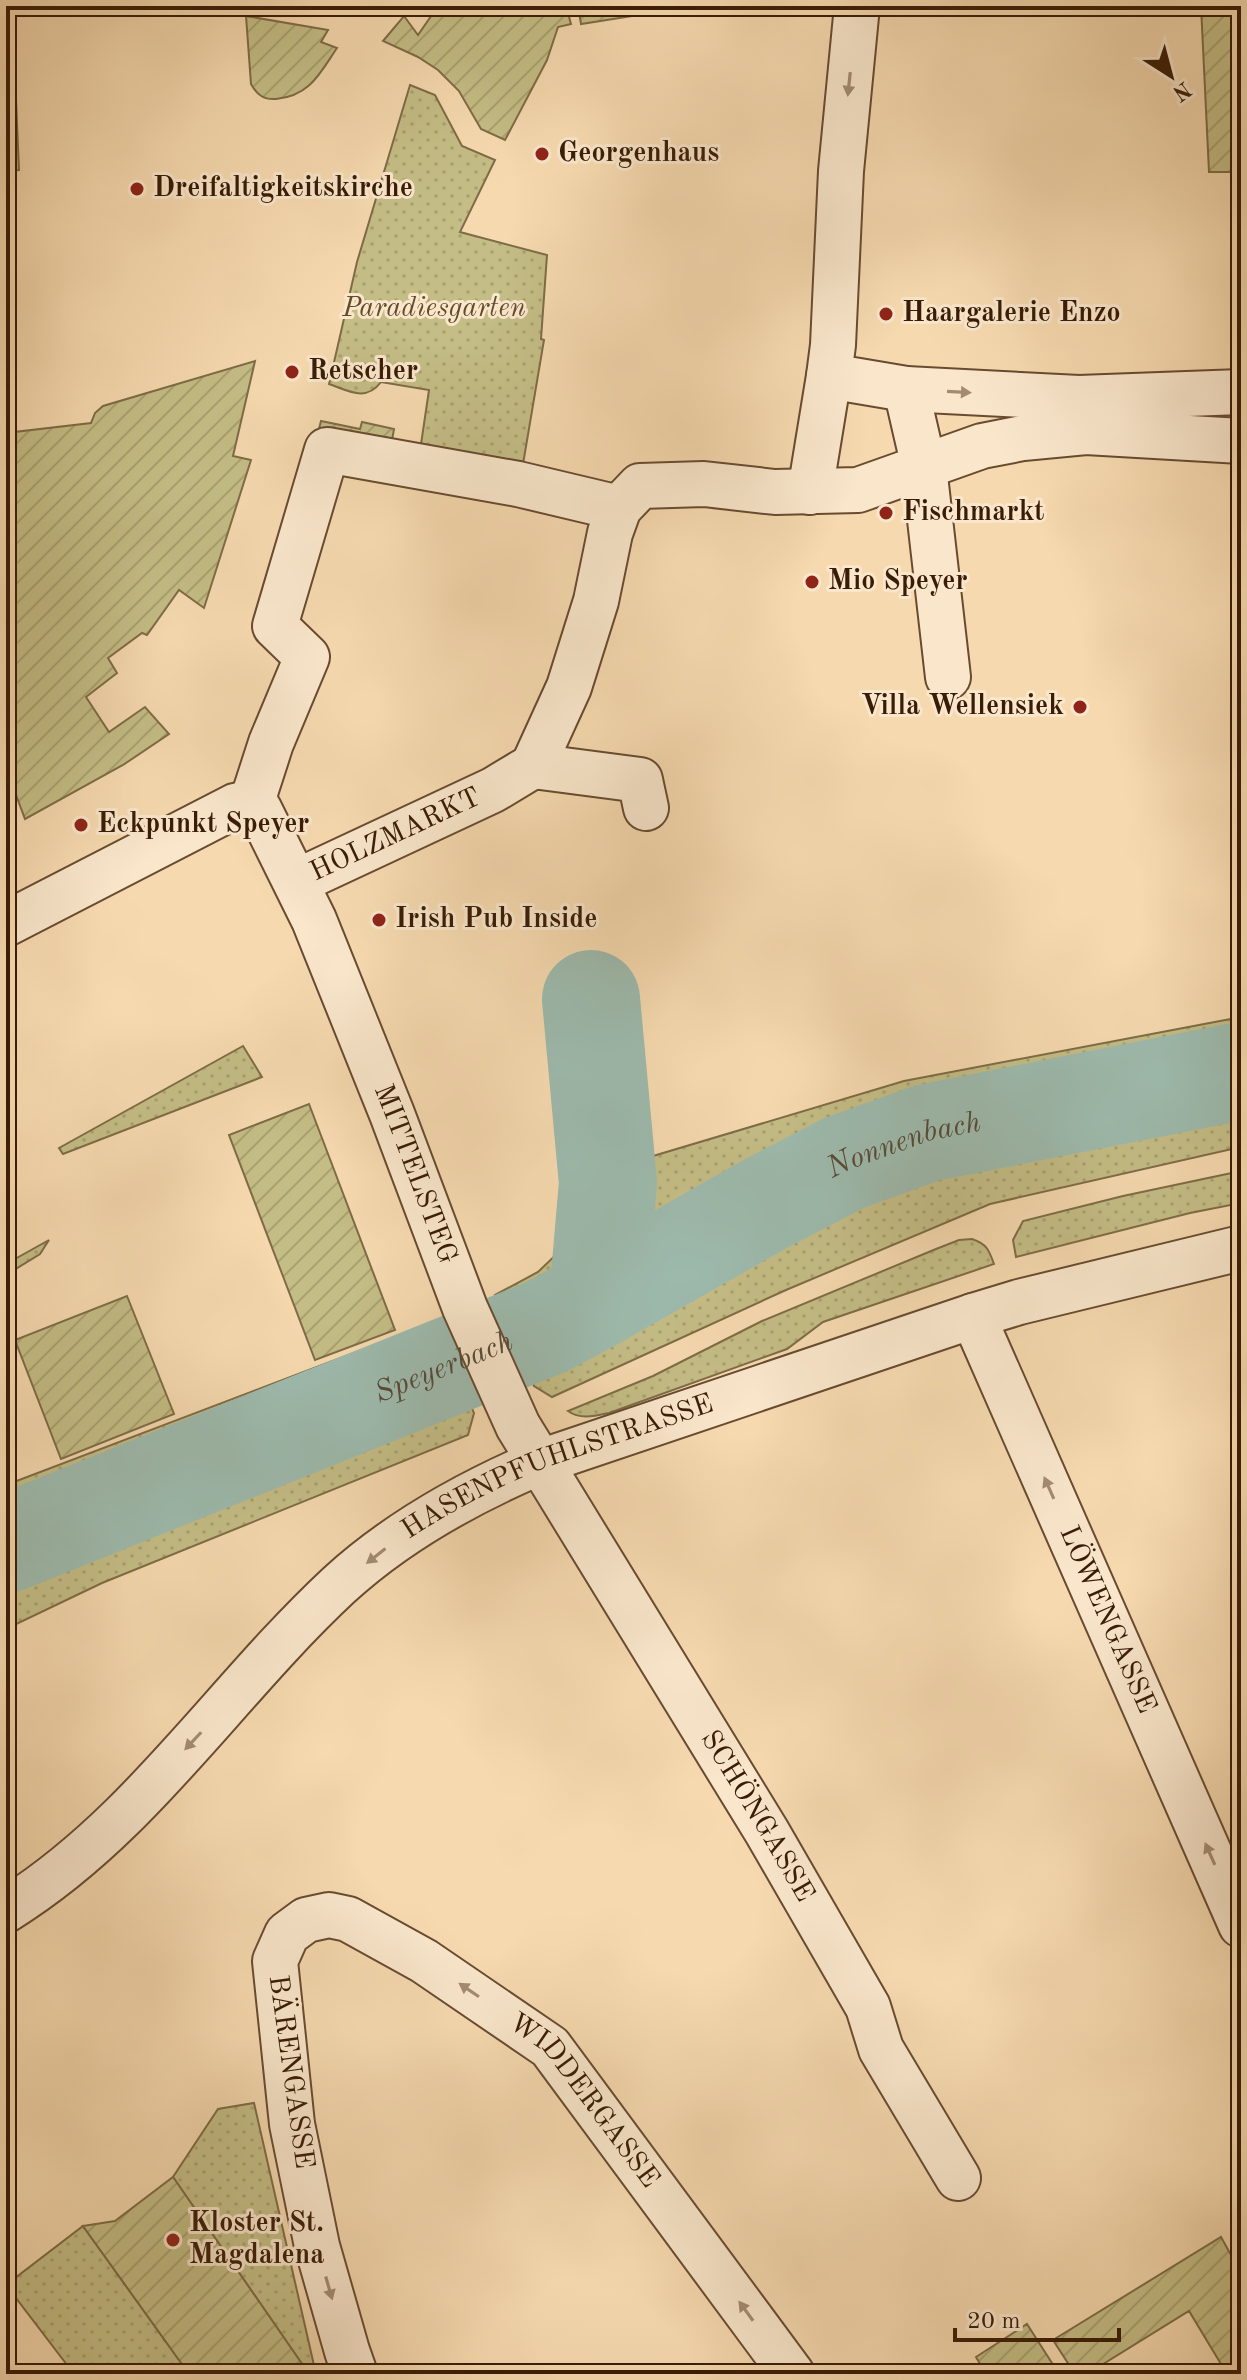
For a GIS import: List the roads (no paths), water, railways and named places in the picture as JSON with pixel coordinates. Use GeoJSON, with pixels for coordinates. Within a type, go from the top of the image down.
{"type":"FeatureCollection","features":[{"type":"Feature","properties":{"kind":"street"},"geometry":{"type":"LineString","coordinates":[[792,492],[819,440],[831,360],[841,171],[857,6]]}},
{"type":"Feature","properties":{"kind":"street"},"geometry":{"type":"LineString","coordinates":[[831,360],[906,389],[1079,398],[1241,392]]}},
{"type":"Feature","properties":{"kind":"street"},"geometry":{"type":"LineString","coordinates":[[906,389],[924,467],[948,677]]}},
{"type":"Feature","properties":{"kind":"street"},"geometry":{"type":"LineString","coordinates":[[646,808],[640,780],[533,766],[569,687],[596,601],[610,533],[619,508],[640,486],[704,484],[792,492],[858,490],[982,446],[1023,438],[1086,432],[1241,441]]}},
{"type":"Feature","properties":{"kind":"street"},"geometry":{"type":"LineString","coordinates":[[6,924],[239,808],[271,743],[307,657],[275,626],[327,450],[518,484],[619,508]]}},
{"type":"Feature","properties":{"kind":"street","name":"HOLZMARKT"},"geometry":{"type":"LineString","coordinates":[[239,808],[259,809],[265,816],[296,882],[493,790],[533,766]]}},
{"type":"Feature","properties":{"kind":"street","name":"MITTELSTEG"},"geometry":{"type":"LineString","coordinates":[[296,882],[368,1054],[465,1308],[513,1415],[540,1462]]}},
{"type":"Feature","properties":{"kind":"street","name":"HASENPFUHLSTRASSE"},"geometry":{"type":"LineString","coordinates":[[6,1910],[80,1857],[123,1816],[340,1585],[426,1519],[480,1488],[540,1462],[973,1316],[1241,1248]]}},
{"type":"Feature","properties":{"kind":"street","name":"LÖWENGASSE"},"geometry":{"type":"LineString","coordinates":[[973,1316],[1241,1925]]}},
{"type":"Feature","properties":{"kind":"street","name":"SCHÖNGASSE"},"geometry":{"type":"LineString","coordinates":[[540,1462],[767,1832],[868,2007],[881,2049],[958,2178]]}},
{"type":"Feature","properties":{"kind":"street","name":"WIDDERGASSE"},"geometry":{"type":"LineString","coordinates":[[306,1920],[329,1915],[348,1919],[424,1961],[550,2047],[792,2374]]}},
{"type":"Feature","properties":{"kind":"street","name":"BÄRENGASSE"},"geometry":{"type":"LineString","coordinates":[[306,1920],[287,1934],[275,1961],[292,2124],[317,2246],[355,2374]]}},
{"type":"Feature","properties":{"kind":"waterway","name":"Speyerbach"},"geometry":{"type":"LineString","coordinates":[[6,1544],[546,1327],[598,1299],[608,1183],[591,999]]}},
{"type":"Feature","properties":{"kind":"waterway","name":"Nonnenbach"},"geometry":{"type":"LineString","coordinates":[[598,1299],[844,1163],[927,1133],[1241,1071]]}},
{"type":"Feature","properties":{"kind":"place","name":"Georgenhaus"},"geometry":{"type":"Point","coordinates":[542,154]}},
{"type":"Feature","properties":{"kind":"place","name":"Dreifaltigkeitskirche"},"geometry":{"type":"Point","coordinates":[137,189]}},
{"type":"Feature","properties":{"kind":"place","name":"Haargalerie Enzo"},"geometry":{"type":"Point","coordinates":[886,314]}},
{"type":"Feature","properties":{"kind":"place","name":"Retscher"},"geometry":{"type":"Point","coordinates":[292,372]}},
{"type":"Feature","properties":{"kind":"place","name":"Fischmarkt"},"geometry":{"type":"Point","coordinates":[886,513]}},
{"type":"Feature","properties":{"kind":"place","name":"Mio Speyer"},"geometry":{"type":"Point","coordinates":[812,582]}},
{"type":"Feature","properties":{"kind":"place","name":"Villa Wellensiek"},"geometry":{"type":"Point","coordinates":[1080,707]}},
{"type":"Feature","properties":{"kind":"place","name":"Eckpunkt Speyer"},"geometry":{"type":"Point","coordinates":[81,825]}},
{"type":"Feature","properties":{"kind":"place","name":"Irish Pub Inside"},"geometry":{"type":"Point","coordinates":[379,920]}},
{"type":"Feature","properties":{"kind":"place","name":"Kloster St. Magdalena"},"geometry":{"type":"Point","coordinates":[173,2240]}},
{"type":"Feature","properties":{"kind":"park label","name":"Paradiesgarten"},"geometry":{"type":"Point","coordinates":[434,309]}}]}
